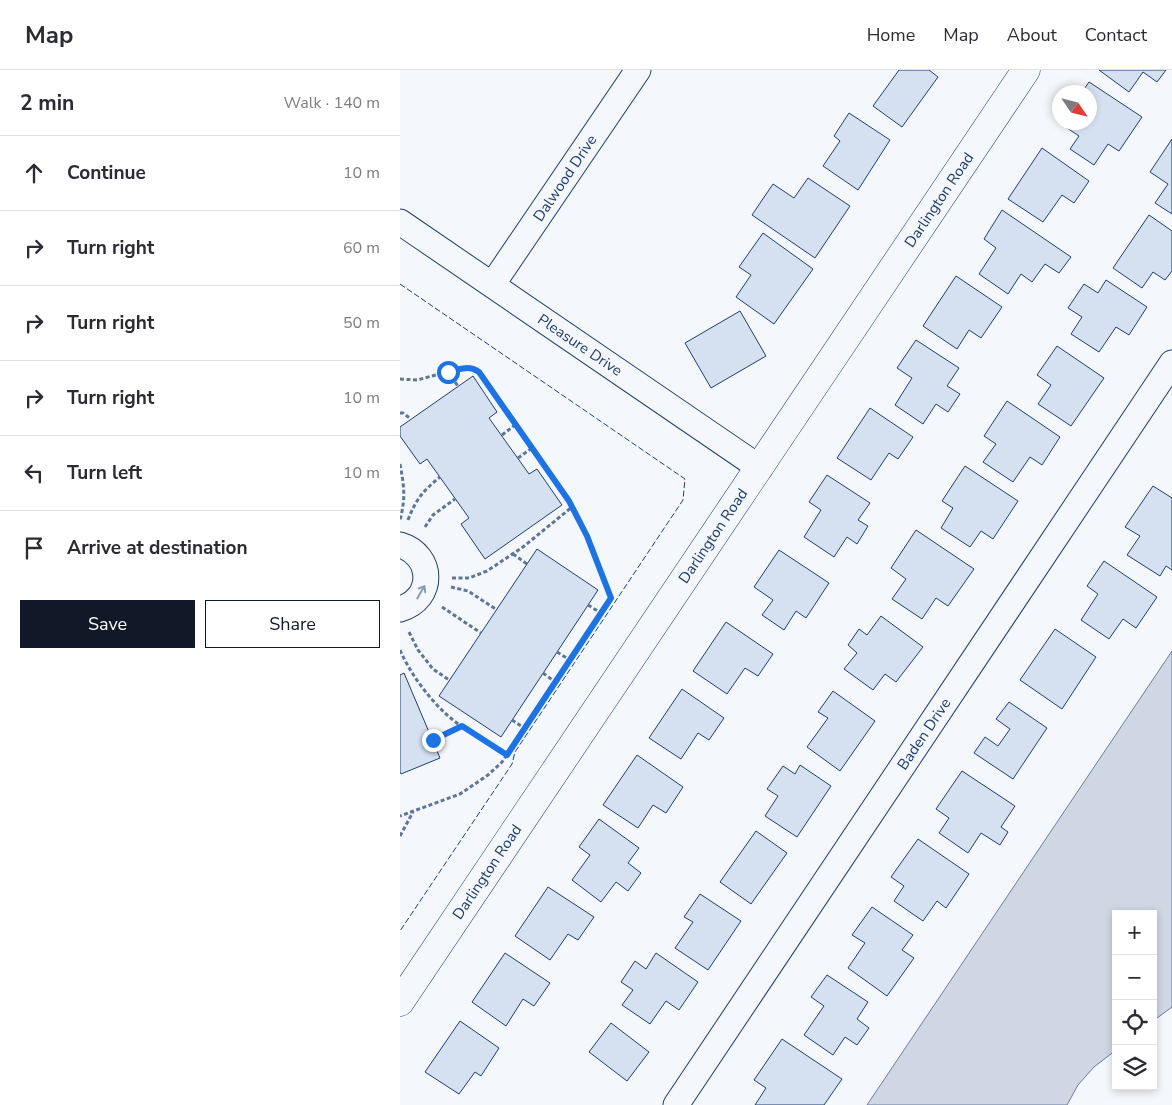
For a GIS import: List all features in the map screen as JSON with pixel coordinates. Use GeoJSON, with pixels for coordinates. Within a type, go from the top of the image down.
{"type":"FeatureCollection","features":[{"type":"Feature","properties":{"kind":"street","name":"Dalwood Drive"},"geometry":{"type":"LineString","coordinates":[[492,285],[638,70]]}},
{"type":"Feature","properties":{"kind":"street","name":"Darlington Road"},"geometry":{"type":"LineString","coordinates":[[400,1002],[1026,70]]}},
{"type":"Feature","properties":{"kind":"street","name":"Pleasure Drive"},"geometry":{"type":"LineString","coordinates":[[400,222],[760,468]]}},
{"type":"Feature","properties":{"kind":"street","name":"Baden Drive"},"geometry":{"type":"LineString","coordinates":[[676,1105],[1172,362]]}},
{"type":"Feature","properties":{"kind":"street"},"geometry":{"type":"LineString","coordinates":[[402,616],[424,584],[424,566],[420,557],[406,539]]}},
{"type":"Feature","properties":{"kind":"path"},"geometry":{"type":"LineString","coordinates":[[400,379],[417,380],[462,368],[470,368],[479,372],[572,507],[587,536],[611,598],[507,755],[488,775],[460,794],[400,816]]}},
{"type":"Feature","properties":{"kind":"path"},"geometry":{"type":"LineString","coordinates":[[448,372],[458,386]]}},
{"type":"Feature","properties":{"kind":"path"},"geometry":{"type":"LineString","coordinates":[[400,413],[411,419]]}},
{"type":"Feature","properties":{"kind":"path"},"geometry":{"type":"LineString","coordinates":[[502,435],[515,425]]}},
{"type":"Feature","properties":{"kind":"path"},"geometry":{"type":"LineString","coordinates":[[518,458],[532,448]]}},
{"type":"Feature","properties":{"kind":"path"},"geometry":{"type":"LineString","coordinates":[[400,464],[404,483],[404,503],[400,522]]}},
{"type":"Feature","properties":{"kind":"path"},"geometry":{"type":"LineString","coordinates":[[406,539],[414,505],[422,493],[440,477]]}},
{"type":"Feature","properties":{"kind":"path"},"geometry":{"type":"LineString","coordinates":[[406,539],[433,514],[455,499]]}},
{"type":"Feature","properties":{"kind":"path"},"geometry":{"type":"LineString","coordinates":[[424,584],[469,578],[487,570],[523,547],[572,507]]}},
{"type":"Feature","properties":{"kind":"path"},"geometry":{"type":"LineString","coordinates":[[513,554],[527,564]]}},
{"type":"Feature","properties":{"kind":"path"},"geometry":{"type":"LineString","coordinates":[[424,584],[468,591],[497,610]]}},
{"type":"Feature","properties":{"kind":"path"},"geometry":{"type":"LineString","coordinates":[[424,584],[458,616],[481,633]]}},
{"type":"Feature","properties":{"kind":"path"},"geometry":{"type":"LineString","coordinates":[[588,605],[601,613]]}},
{"type":"Feature","properties":{"kind":"path"},"geometry":{"type":"LineString","coordinates":[[402,616],[418,650],[434,669],[449,680]]}},
{"type":"Feature","properties":{"kind":"path"},"geometry":{"type":"LineString","coordinates":[[400,650],[415,678],[445,713],[507,755]]}},
{"type":"Feature","properties":{"kind":"path"},"geometry":{"type":"LineString","coordinates":[[557,652],[570,660]]}},
{"type":"Feature","properties":{"kind":"path"},"geometry":{"type":"LineString","coordinates":[[543,673],[555,682]]}},
{"type":"Feature","properties":{"kind":"path"},"geometry":{"type":"LineString","coordinates":[[512,720],[524,728]]}},
{"type":"Feature","properties":{"kind":"path"},"geometry":{"type":"LineString","coordinates":[[433,740],[462,726]]}},
{"type":"Feature","properties":{"kind":"path"},"geometry":{"type":"LineString","coordinates":[[400,836],[414,811]]}},
{"type":"Feature","properties":{"kind":"shaded area"},"geometry":{"type":"Polygon","coordinates":[[[1172,651],[1172,1007],[1157,1018],[1157,910],[1112,910],[1112,1053],[1094,1067],[1078,1085],[1067,1105],[867,1105],[1172,651]]]}},
{"type":"Feature","properties":{"kind":"building"},"geometry":{"type":"Polygon","coordinates":[[[899,70],[929,70],[938,77],[902,127],[873,106],[899,70]]]}},
{"type":"Feature","properties":{"kind":"building"},"geometry":{"type":"Polygon","coordinates":[[[1099,70],[1166,70],[1157,82],[1143,72],[1129,92],[1099,70]]]}},
{"type":"Feature","properties":{"kind":"building"},"geometry":{"type":"Polygon","coordinates":[[[1097,87],[1142,117],[1119,151],[1108,144],[1094,165],[1070,149],[1079,136],[1070,130],[1097,130],[1097,87]]]}},
{"type":"Feature","properties":{"kind":"building"},"geometry":{"type":"Polygon","coordinates":[[[849,113],[890,140],[858,190],[823,166],[840,141],[834,136],[849,113]]]}},
{"type":"Feature","properties":{"kind":"building"},"geometry":{"type":"Polygon","coordinates":[[[1172,139],[1172,214],[1155,203],[1168,184],[1150,172],[1172,139]]]}},
{"type":"Feature","properties":{"kind":"building"},"geometry":{"type":"Polygon","coordinates":[[[1042,148],[1089,181],[1074,203],[1062,195],[1043,222],[1008,199],[1042,148]]]}},
{"type":"Feature","properties":{"kind":"building"},"geometry":{"type":"Polygon","coordinates":[[[808,178],[850,206],[815,258],[752,215],[773,184],[794,198],[808,178]]]}},
{"type":"Feature","properties":{"kind":"building"},"geometry":{"type":"Polygon","coordinates":[[[1002,210],[1071,257],[1059,273],[1045,264],[1032,282],[1021,274],[1008,294],[979,274],[996,248],[984,239],[1002,210]]]}},
{"type":"Feature","properties":{"kind":"building"},"geometry":{"type":"Polygon","coordinates":[[[1149,215],[1172,231],[1172,271],[1165,280],[1153,272],[1142,288],[1113,268],[1149,215]]]}},
{"type":"Feature","properties":{"kind":"building"},"geometry":{"type":"Polygon","coordinates":[[[763,233],[813,269],[774,324],[736,297],[751,275],[739,267],[763,233]]]}},
{"type":"Feature","properties":{"kind":"building"},"geometry":{"type":"Polygon","coordinates":[[[956,276],[1002,307],[981,338],[969,330],[957,349],[923,326],[956,276]]]}},
{"type":"Feature","properties":{"kind":"building"},"geometry":{"type":"Polygon","coordinates":[[[1106,280],[1147,307],[1129,335],[1116,327],[1099,352],[1071,334],[1082,317],[1068,308],[1084,284],[1098,293],[1106,280]]]}},
{"type":"Feature","properties":{"kind":"building"},"geometry":{"type":"Polygon","coordinates":[[[740,311],[766,356],[711,388],[685,343],[740,311]]]}},
{"type":"Feature","properties":{"kind":"building"},"geometry":{"type":"Polygon","coordinates":[[[916,340],[959,368],[947,386],[960,394],[948,412],[936,404],[923,424],[895,405],[912,378],[897,368],[916,340]]]}},
{"type":"Feature","properties":{"kind":"building"},"geometry":{"type":"Polygon","coordinates":[[[1057,346],[1104,378],[1071,426],[1038,404],[1051,385],[1037,375],[1057,346]]]}},
{"type":"Feature","properties":{"kind":"building"},"geometry":{"type":"Polygon","coordinates":[[[473,376],[497,412],[489,418],[529,474],[537,469],[562,505],[485,559],[461,524],[469,518],[427,459],[420,464],[400,436],[400,427],[473,376]]]}},
{"type":"Feature","properties":{"kind":"building"},"geometry":{"type":"Polygon","coordinates":[[[1007,401],[1060,437],[1042,465],[1030,457],[1013,482],[983,462],[996,444],[984,436],[1007,401]]]}},
{"type":"Feature","properties":{"kind":"building"},"geometry":{"type":"Polygon","coordinates":[[[870,408],[913,437],[898,459],[889,453],[871,480],[837,458],[870,408]]]}},
{"type":"Feature","properties":{"kind":"building"},"geometry":{"type":"Polygon","coordinates":[[[965,466],[1018,501],[993,539],[981,531],[970,547],[941,528],[953,508],[942,501],[965,466]]]}},
{"type":"Feature","properties":{"kind":"building"},"geometry":{"type":"Polygon","coordinates":[[[827,475],[870,503],[858,520],[868,526],[857,544],[847,537],[834,557],[804,537],[821,510],[809,502],[827,475]]]}},
{"type":"Feature","properties":{"kind":"building"},"geometry":{"type":"Polygon","coordinates":[[[1153,486],[1172,498],[1172,570],[1166,566],[1160,576],[1127,555],[1140,536],[1125,527],[1153,486]]]}},
{"type":"Feature","properties":{"kind":"building"},"geometry":{"type":"Polygon","coordinates":[[[916,530],[974,569],[948,606],[936,598],[922,619],[892,599],[906,579],[891,568],[916,530]]]}},
{"type":"Feature","properties":{"kind":"building"},"geometry":{"type":"Polygon","coordinates":[[[537,549],[598,590],[501,737],[439,696],[537,549]]]}},
{"type":"Feature","properties":{"kind":"building"},"geometry":{"type":"Polygon","coordinates":[[[779,550],[829,583],[806,618],[796,611],[784,630],[762,615],[773,600],[754,587],[779,550]]]}},
{"type":"Feature","properties":{"kind":"building"},"geometry":{"type":"Polygon","coordinates":[[[1104,561],[1157,597],[1136,628],[1123,619],[1109,639],[1081,620],[1098,594],[1087,586],[1104,561]]]}},
{"type":"Feature","properties":{"kind":"building"},"geometry":{"type":"Polygon","coordinates":[[[881,616],[923,647],[896,682],[885,674],[873,690],[844,669],[857,653],[848,645],[859,629],[867,635],[881,616]]]}},
{"type":"Feature","properties":{"kind":"building"},"geometry":{"type":"Polygon","coordinates":[[[726,622],[773,654],[758,676],[745,668],[727,694],[693,671],[726,622]]]}},
{"type":"Feature","properties":{"kind":"building"},"geometry":{"type":"Polygon","coordinates":[[[1055,629],[1096,657],[1062,709],[1020,680],[1055,629]]]}},
{"type":"Feature","properties":{"kind":"building"},"geometry":{"type":"Polygon","coordinates":[[[404,673],[440,758],[401,774],[400,675],[404,673]]]}},
{"type":"Feature","properties":{"kind":"building"},"geometry":{"type":"Polygon","coordinates":[[[682,689],[724,718],[709,740],[698,733],[681,759],[649,738],[682,689]]]}},
{"type":"Feature","properties":{"kind":"building"},"geometry":{"type":"Polygon","coordinates":[[[833,691],[875,721],[840,771],[807,747],[828,718],[818,712],[833,691]]]}},
{"type":"Feature","properties":{"kind":"building"},"geometry":{"type":"Polygon","coordinates":[[[1009,702],[1047,728],[1013,779],[974,753],[985,737],[998,746],[1010,729],[996,719],[1009,702]]]}},
{"type":"Feature","properties":{"kind":"building"},"geometry":{"type":"Polygon","coordinates":[[[637,755],[683,787],[666,813],[653,805],[638,828],[603,805],[637,755]]]}},
{"type":"Feature","properties":{"kind":"building"},"geometry":{"type":"Polygon","coordinates":[[[800,765],[831,786],[797,837],[765,816],[778,796],[767,789],[783,766],[795,774],[800,765]]]}},
{"type":"Feature","properties":{"kind":"building"},"geometry":{"type":"Polygon","coordinates":[[[962,771],[1015,806],[1001,827],[1008,832],[1000,845],[981,833],[968,853],[939,833],[949,818],[936,809],[962,771]]]}},
{"type":"Feature","properties":{"kind":"building"},"geometry":{"type":"Polygon","coordinates":[[[599,819],[639,848],[628,863],[641,873],[628,891],[616,882],[601,902],[572,880],[590,855],[579,847],[599,819]]]}},
{"type":"Feature","properties":{"kind":"building"},"geometry":{"type":"Polygon","coordinates":[[[756,831],[787,853],[751,904],[720,882],[756,831]]]}},
{"type":"Feature","properties":{"kind":"building"},"geometry":{"type":"Polygon","coordinates":[[[918,839],[969,874],[946,908],[937,901],[923,921],[894,901],[904,886],[891,877],[918,839]]]}},
{"type":"Feature","properties":{"kind":"building"},"geometry":{"type":"Polygon","coordinates":[[[548,887],[594,917],[578,940],[568,934],[550,960],[515,936],[548,887]]]}},
{"type":"Feature","properties":{"kind":"building"},"geometry":{"type":"Polygon","coordinates":[[[700,894],[741,921],[708,970],[675,948],[693,922],[684,917],[700,894]]]}},
{"type":"Feature","properties":{"kind":"building"},"geometry":{"type":"Polygon","coordinates":[[[872,907],[913,935],[902,950],[914,958],[887,996],[848,968],[865,943],[852,935],[872,907]]]}},
{"type":"Feature","properties":{"kind":"building"},"geometry":{"type":"Polygon","coordinates":[[[505,953],[550,983],[534,1006],[523,999],[506,1026],[472,1002],[505,953]]]}},
{"type":"Feature","properties":{"kind":"building"},"geometry":{"type":"Polygon","coordinates":[[[656,953],[698,982],[679,1010],[666,1001],[650,1024],[622,1005],[633,990],[621,982],[635,961],[646,969],[656,953]]]}},
{"type":"Feature","properties":{"kind":"building"},"geometry":{"type":"Polygon","coordinates":[[[827,975],[868,1002],[857,1019],[869,1028],[857,1045],[845,1037],[833,1055],[804,1035],[824,1006],[811,997],[827,975]]]}},
{"type":"Feature","properties":{"kind":"building"},"geometry":{"type":"Polygon","coordinates":[[[460,1021],[499,1048],[481,1076],[475,1072],[459,1094],[425,1072],[460,1021]]]}},
{"type":"Feature","properties":{"kind":"building"},"geometry":{"type":"Polygon","coordinates":[[[611,1023],[649,1052],[627,1081],[589,1052],[611,1023]]]}},
{"type":"Feature","properties":{"kind":"building"},"geometry":{"type":"Polygon","coordinates":[[[782,1039],[842,1079],[824,1105],[755,1105],[766,1088],[754,1080],[782,1039]]]}},
{"type":"Feature","properties":{"kind":"fence"},"geometry":{"type":"LineString","coordinates":[[400,284],[685,479],[683,500],[515,752],[512,764],[400,931]]}},
{"type":"Feature","properties":{"kind":"route"},"geometry":{"type":"LineString","coordinates":[[433,740],[462,726],[507,755],[611,598],[587,536],[569,501],[479,372],[470,368],[462,368],[448,372]]}}]}
